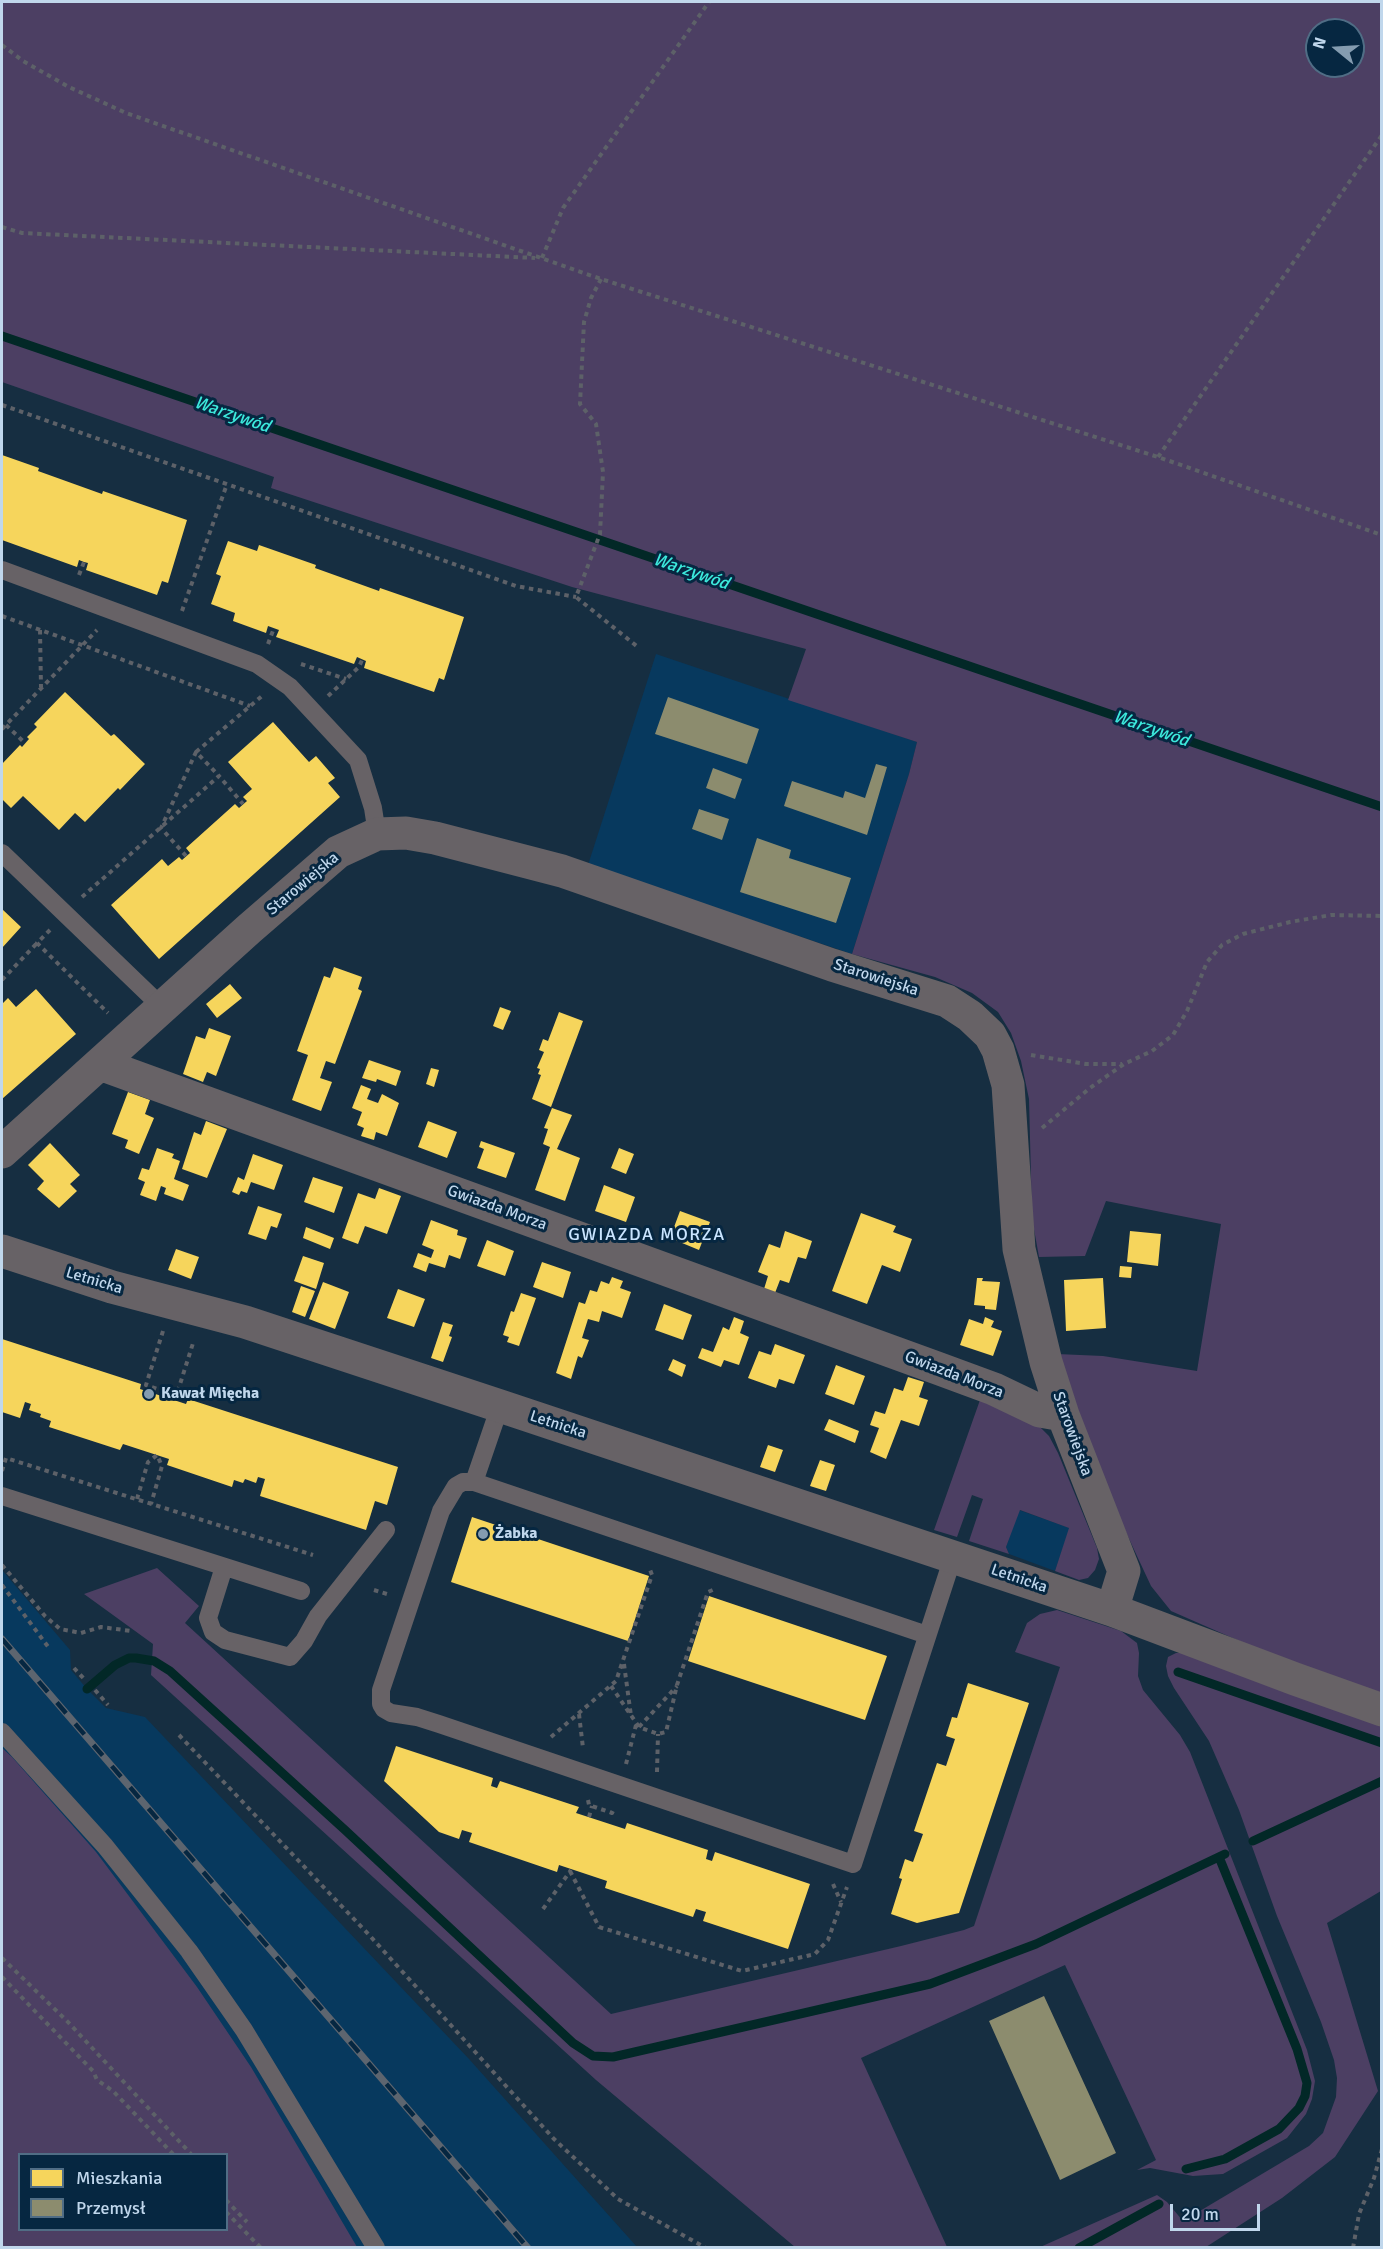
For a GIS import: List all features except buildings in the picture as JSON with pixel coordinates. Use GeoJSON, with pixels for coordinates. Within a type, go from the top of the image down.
{"type":"FeatureCollection","features":[{"type":"Feature","properties":{"kind":"street","name":"Starowiejska"},"geometry":{"type":"LineString","coordinates":[[2,1152],[162,1007],[339,852],[377,834],[406,833],[435,838],[562,871],[832,965],[947,1001],[970,1016],[990,1035],[998,1050],[1008,1085],[1019,1249],[1046,1362],[1063,1415],[1125,1571],[1112,1610]]}},
{"type":"Feature","properties":{"kind":"street","name":"Gwiazda Morza"},"geometry":{"type":"LineString","coordinates":[[100,1064],[994,1389],[1040,1411],[1063,1415]]}},
{"type":"Feature","properties":{"kind":"street","name":"Letnicka"},"geometry":{"type":"LineString","coordinates":[[2,1251],[112,1287],[245,1322],[1112,1610]]}},
{"type":"Feature","properties":{"kind":"street"},"geometry":{"type":"LineString","coordinates":[[1112,1610],[1382,1710]]}},
{"type":"Feature","properties":{"kind":"lane"},"geometry":{"type":"LineString","coordinates":[[2,570],[256,664],[290,687],[357,760],[373,808],[377,834]]}},
{"type":"Feature","properties":{"kind":"lane"},"geometry":{"type":"LineString","coordinates":[[2,853],[59,919],[162,1007]]}},
{"type":"Feature","properties":{"kind":"lane"},"geometry":{"type":"LineString","coordinates":[[474,1482],[500,1406]]}},
{"type":"Feature","properties":{"kind":"lane"},"geometry":{"type":"LineString","coordinates":[[927,1635],[474,1482],[463,1482],[456,1486],[441,1511],[381,1690],[381,1704],[390,1713],[417,1717],[853,1864],[953,1557]]}},
{"type":"Feature","properties":{"kind":"lane"},"geometry":{"type":"LineString","coordinates":[[2,1496],[301,1591]]}},
{"type":"Feature","properties":{"kind":"lane"},"geometry":{"type":"LineString","coordinates":[[225,1567],[208,1618],[213,1632],[225,1640],[290,1657],[304,1641],[318,1616],[386,1530]]}},
{"type":"Feature","properties":{"kind":"lane"},"geometry":{"type":"LineString","coordinates":[[2,1732],[105,1846],[189,1951],[250,2039],[376,2247]]}},
{"type":"Feature","properties":{"kind":"path"},"geometry":{"type":"LineString","coordinates":[[542,258],[563,208],[709,2]]}},
{"type":"Feature","properties":{"kind":"path"},"geometry":{"type":"LineString","coordinates":[[2,45],[23,61],[69,87],[126,112],[601,279],[1158,457],[1382,535]]}},
{"type":"Feature","properties":{"kind":"path"},"geometry":{"type":"LineString","coordinates":[[1158,457],[1382,135]]}},
{"type":"Feature","properties":{"kind":"path"},"geometry":{"type":"LineString","coordinates":[[2,227],[22,234],[542,258]]}},
{"type":"Feature","properties":{"kind":"path"},"geometry":{"type":"LineString","coordinates":[[576,597],[600,534],[603,472],[596,424],[580,404],[584,322],[591,298],[601,279]]}},
{"type":"Feature","properties":{"kind":"path"},"geometry":{"type":"LineString","coordinates":[[2,405],[516,586],[576,597],[639,648]]}},
{"type":"Feature","properties":{"kind":"path"},"geometry":{"type":"LineString","coordinates":[[174,634],[227,484]]}},
{"type":"Feature","properties":{"kind":"path"},"geometry":{"type":"LineString","coordinates":[[2,729],[116,611]]}},
{"type":"Feature","properties":{"kind":"path"},"geometry":{"type":"LineString","coordinates":[[2,616],[250,706]]}},
{"type":"Feature","properties":{"kind":"path"},"geometry":{"type":"LineString","coordinates":[[265,651],[273,628]]}},
{"type":"Feature","properties":{"kind":"path"},"geometry":{"type":"LineString","coordinates":[[40,630],[41,688]]}},
{"type":"Feature","properties":{"kind":"path"},"geometry":{"type":"LineString","coordinates":[[328,696],[359,667],[362,660]]}},
{"type":"Feature","properties":{"kind":"path"},"geometry":{"type":"LineString","coordinates":[[161,828],[196,752],[269,690]]}},
{"type":"Feature","properties":{"kind":"path"},"geometry":{"type":"LineString","coordinates":[[6,725],[25,743]]}},
{"type":"Feature","properties":{"kind":"path"},"geometry":{"type":"LineString","coordinates":[[196,752],[243,804]]}},
{"type":"Feature","properties":{"kind":"path"},"geometry":{"type":"LineString","coordinates":[[2,980],[59,919],[219,776]]}},
{"type":"Feature","properties":{"kind":"path"},"geometry":{"type":"LineString","coordinates":[[161,828],[186,856]]}},
{"type":"Feature","properties":{"kind":"path"},"geometry":{"type":"LineString","coordinates":[[1012,1162],[1045,1124],[1090,1088],[1124,1064],[1152,1051],[1173,1035],[1188,1011],[1207,962],[1222,945],[1243,934],[1290,922],[1331,915],[1382,916]]}},
{"type":"Feature","properties":{"kind":"path"},"geometry":{"type":"LineString","coordinates":[[37,943],[111,1016]]}},
{"type":"Feature","properties":{"kind":"path"},"geometry":{"type":"LineString","coordinates":[[998,1050],[1086,1064],[1124,1064]]}},
{"type":"Feature","properties":{"kind":"path"},"geometry":{"type":"LineString","coordinates":[[165,1323],[146,1385],[176,1398],[197,1331]]}},
{"type":"Feature","properties":{"kind":"path"},"geometry":{"type":"LineString","coordinates":[[137,1499],[148,1462],[157,1455],[162,1466],[151,1504]]}},
{"type":"Feature","properties":{"kind":"path"},"geometry":{"type":"LineString","coordinates":[[2,1471],[6,1458],[313,1555]]}},
{"type":"Feature","properties":{"kind":"path"},"geometry":{"type":"LineString","coordinates":[[531,1755],[616,1681],[652,1575],[645,1558],[651,1542]]}},
{"type":"Feature","properties":{"kind":"path"},"geometry":{"type":"LineString","coordinates":[[2,1565],[45,1616],[60,1629],[81,1633],[101,1628],[131,1631]]}},
{"type":"Feature","properties":{"kind":"path"},"geometry":{"type":"LineString","coordinates":[[610,1686],[639,1727],[658,1734],[666,1732],[677,1685],[708,1592],[726,1583],[730,1569]]}},
{"type":"Feature","properties":{"kind":"path"},"geometry":{"type":"LineString","coordinates":[[2,1585],[49,1648]]}},
{"type":"Feature","properties":{"kind":"path"},"geometry":{"type":"LineString","coordinates":[[623,1661],[632,1716]]}},
{"type":"Feature","properties":{"kind":"path"},"geometry":{"type":"LineString","coordinates":[[74,1668],[86,1681]]}},
{"type":"Feature","properties":{"kind":"path"},"geometry":{"type":"LineString","coordinates":[[639,1727],[677,1685]]}},
{"type":"Feature","properties":{"kind":"path"},"geometry":{"type":"LineString","coordinates":[[95,1690],[108,1705]]}},
{"type":"Feature","properties":{"kind":"path"},"geometry":{"type":"LineString","coordinates":[[657,1798],[658,1734]]}},
{"type":"Feature","properties":{"kind":"path"},"geometry":{"type":"LineString","coordinates":[[179,1735],[371,1937],[554,2139],[618,2199],[706,2247]]}},
{"type":"Feature","properties":{"kind":"path"},"geometry":{"type":"LineString","coordinates":[[589,1817],[592,1806]]}},
{"type":"Feature","properties":{"kind":"path"},"geometry":{"type":"LineString","coordinates":[[543,1909],[571,1870],[599,1927],[742,1971],[815,1954],[828,1940],[853,1864]]}},
{"type":"Feature","properties":{"kind":"path"},"geometry":{"type":"LineString","coordinates":[[2,1958],[67,2020],[190,2153]]}},
{"type":"Feature","properties":{"kind":"path"},"geometry":{"type":"LineString","coordinates":[[2,1977],[93,2071],[97,2080],[113,2091],[172,2153]]}},
{"type":"Feature","properties":{"kind":"path"},"geometry":{"type":"LineString","coordinates":[[1353,2247],[1359,2214],[1374,2178],[1382,2148]]}},
{"type":"Feature","properties":{"kind":"path"},"geometry":{"type":"LineString","coordinates":[[228,2202],[247,2222]]}},
{"type":"Feature","properties":{"kind":"path"},"geometry":{"type":"LineString","coordinates":[[228,2214],[261,2247]]}},
{"type":"Feature","properties":{"kind":"shaded area"},"geometry":{"type":"Polygon","coordinates":[[[2,2],[1381,2],[1381,1693],[1260,1650],[1171,1611],[1151,1586],[1090,1454],[1057,1354],[1103,1356],[1197,1371],[1221,1224],[1106,1201],[1085,1256],[1039,1257],[1032,1218],[1029,1099],[1021,1061],[1011,1033],[998,1012],[972,993],[935,977],[852,954],[917,742],[788,700],[806,649],[572,587],[271,488],[274,477],[2,382],[2,2]]]}},
{"type":"Feature","properties":{"kind":"shaded area"},"geometry":{"type":"Polygon","coordinates":[[[656,654],[917,742],[852,954],[588,865],[656,654]]]}},
{"type":"Feature","properties":{"kind":"shaded area"},"geometry":{"type":"Polygon","coordinates":[[[980,1400],[1037,1424],[1049,1436],[1097,1548],[1099,1559],[1095,1570],[1088,1578],[1079,1580],[1055,1571],[1069,1528],[1020,1510],[1006,1547],[1009,1554],[969,1541],[983,1499],[972,1495],[957,1537],[934,1530],[980,1400]]]}},
{"type":"Feature","properties":{"kind":"shaded area"},"geometry":{"type":"Polygon","coordinates":[[[1019,1510],[1070,1528],[1055,1571],[1009,1554],[1006,1547],[1019,1510]]]}},
{"type":"Feature","properties":{"kind":"shaded area"},"geometry":{"type":"Polygon","coordinates":[[[157,1568],[199,1606],[185,1623],[611,2014],[901,1946],[974,1926],[1060,1667],[1015,1652],[1027,1623],[1040,1614],[1057,1610],[1121,1631],[1137,1643],[1138,1676],[1143,1690],[1180,1735],[1190,1752],[1307,2050],[1315,2081],[1312,2099],[1306,2114],[1287,2138],[1223,2174],[1193,2176],[1150,2168],[1137,2170],[1156,2160],[1065,1965],[861,2058],[947,2247],[795,2247],[596,2080],[151,1675],[153,1644],[84,1594],[157,1568]]]}},
{"type":"Feature","properties":{"kind":"shaded area"},"geometry":{"type":"Polygon","coordinates":[[[2,1570],[70,1650],[71,1670],[87,1689],[106,1708],[145,1717],[469,2059],[637,2247],[266,2247],[228,2159],[228,2153],[225,2153],[2,1972],[2,1570]]]}},
{"type":"Feature","properties":{"kind":"shaded area"},"geometry":{"type":"Polygon","coordinates":[[[1176,1653],[1186,1653],[1381,1725],[1381,1891],[1327,1923],[1378,2091],[1335,2157],[1282,2198],[1206,2247],[1038,2248],[1157,2195],[1167,2202],[1183,2221],[1309,2146],[1323,2133],[1336,2097],[1337,2078],[1334,2060],[1321,2022],[1277,1916],[1239,1810],[1209,1741],[1168,1676],[1166,1666],[1168,1657],[1176,1653]]]}},
{"type":"Feature","properties":{"kind":"shaded area"},"geometry":{"type":"Polygon","coordinates":[[[2,1748],[96,1852],[197,1987],[251,2067],[357,2247],[2,2247],[2,1748]]]}},
{"type":"Feature","properties":{"kind":"waterway","name":"Warzywód"},"geometry":{"type":"LineString","coordinates":[[2,336],[1382,807]]}},
{"type":"Feature","properties":{"kind":"waterway"},"geometry":{"type":"LineString","coordinates":[[87,1689],[115,1665],[129,1658],[154,1661],[170,1671],[345,1830],[573,2043],[593,2056],[613,2057],[930,1984],[1036,1944],[1225,1854]]}},
{"type":"Feature","properties":{"kind":"waterway"},"geometry":{"type":"LineString","coordinates":[[1178,1672],[1382,1743]]}},
{"type":"Feature","properties":{"kind":"waterway"},"geometry":{"type":"LineString","coordinates":[[1253,1841],[1382,1781]]}},
{"type":"Feature","properties":{"kind":"waterway"},"geometry":{"type":"LineString","coordinates":[[1186,2169],[1225,2159],[1279,2129],[1299,2108],[1305,2096],[1307,2083],[1297,2049],[1219,1857]]}},
{"type":"Feature","properties":{"kind":"waterway"},"geometry":{"type":"LineString","coordinates":[[1079,2248],[1159,2204]]}},
{"type":"Feature","properties":{"kind":"railway"},"geometry":{"type":"LineString","coordinates":[[2,1639],[528,2248]]}},
{"type":"Feature","properties":{"kind":"place","name":"Kawał Mięcha"},"geometry":{"type":"Point","coordinates":[149,1394]}},
{"type":"Feature","properties":{"kind":"place","name":"Żabka"},"geometry":{"type":"Point","coordinates":[483,1534]}},
{"type":"Feature","properties":{"kind":"district","name":"GWIAZDA MORZA"},"geometry":{"type":"Point","coordinates":[647,1235]}}]}
